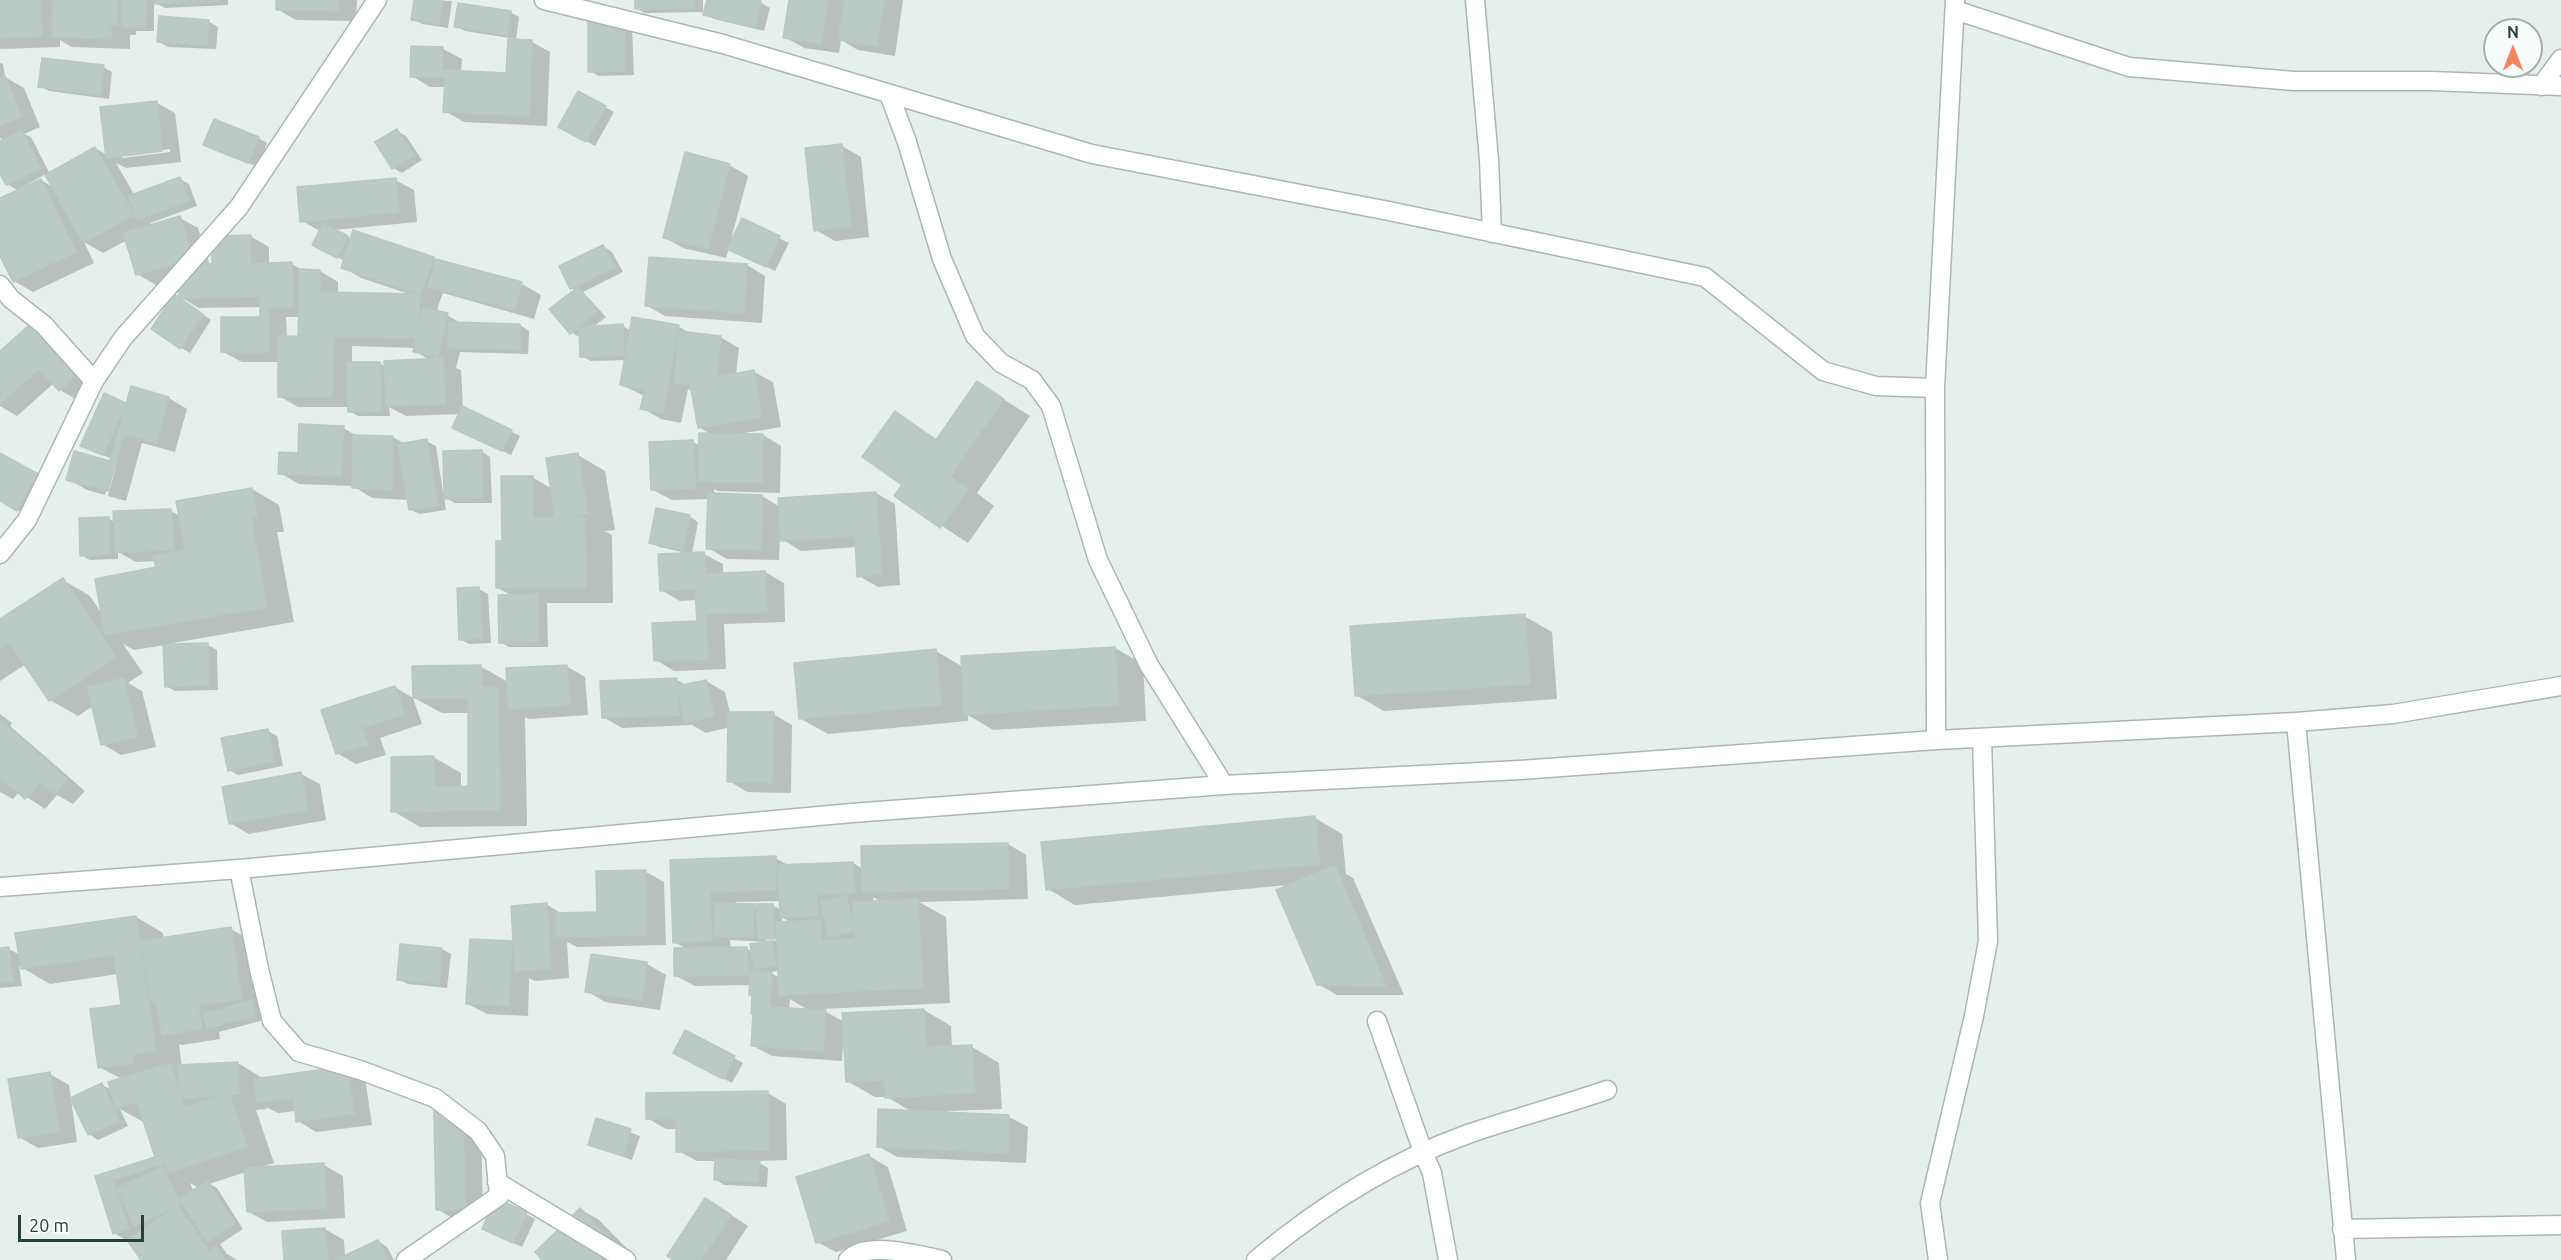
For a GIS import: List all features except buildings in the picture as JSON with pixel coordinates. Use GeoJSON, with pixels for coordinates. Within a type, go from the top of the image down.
{"type":"FeatureCollection","features":[{"type":"Feature","properties":{"kind":"street"},"geometry":{"type":"LineString","coordinates":[[0,554],[27,520],[94,381],[123,338],[239,207],[377,0]]}},
{"type":"Feature","properties":{"kind":"street"},"geometry":{"type":"LineString","coordinates":[[544,0],[723,44],[1092,154],[1705,277],[1823,371],[1876,386],[1935,388]]}},
{"type":"Feature","properties":{"kind":"street"},"geometry":{"type":"LineString","coordinates":[[1475,0],[1489,160],[1492,233]]}},
{"type":"Feature","properties":{"kind":"street"},"geometry":{"type":"LineString","coordinates":[[1936,740],[1935,388],[1955,5],[2129,67],[2294,81],[2430,81],[2561,86]]}},
{"type":"Feature","properties":{"kind":"street"},"geometry":{"type":"LineString","coordinates":[[2541,86],[2561,59]]}},
{"type":"Feature","properties":{"kind":"street"},"geometry":{"type":"LineString","coordinates":[[889,94],[907,142],[942,259],[975,336],[1001,363],[1032,380],[1051,406],[1098,561],[1149,665],[1224,785]]}},
{"type":"Feature","properties":{"kind":"street"},"geometry":{"type":"LineString","coordinates":[[0,285],[11,299],[44,325],[94,381]]}},
{"type":"Feature","properties":{"kind":"street"},"geometry":{"type":"LineString","coordinates":[[0,888],[239,869],[852,813],[1224,785],[1532,769],[1936,740],[2296,722],[2393,714],[2561,686]]}},
{"type":"Feature","properties":{"kind":"street"},"geometry":{"type":"LineString","coordinates":[[2296,722],[2346,1260]]}},
{"type":"Feature","properties":{"kind":"street"},"geometry":{"type":"LineString","coordinates":[[1938,1260],[1930,1203],[1974,1016],[1988,941],[1987,825],[1982,738]]}},
{"type":"Feature","properties":{"kind":"street"},"geometry":{"type":"LineString","coordinates":[[239,869],[272,1021],[299,1052],[360,1070],[435,1098],[478,1131],[495,1156],[499,1196],[406,1260]]}},
{"type":"Feature","properties":{"kind":"street"},"geometry":{"type":"LineString","coordinates":[[1377,1021],[1432,1173],[1448,1260]]}},
{"type":"Feature","properties":{"kind":"street"},"geometry":{"type":"LineString","coordinates":[[1256,1260],[1351,1189],[1423,1152],[1468,1134],[1554,1109],[1607,1090]]}},
{"type":"Feature","properties":{"kind":"street"},"geometry":{"type":"LineString","coordinates":[[498,1182],[626,1260]]}},
{"type":"Feature","properties":{"kind":"street"},"geometry":{"type":"LineString","coordinates":[[2342,1229],[2561,1225]]}},
{"type":"Feature","properties":{"kind":"street"},"geometry":{"type":"LineString","coordinates":[[848,1260],[853,1254],[890,1249],[942,1260]]}}]}
